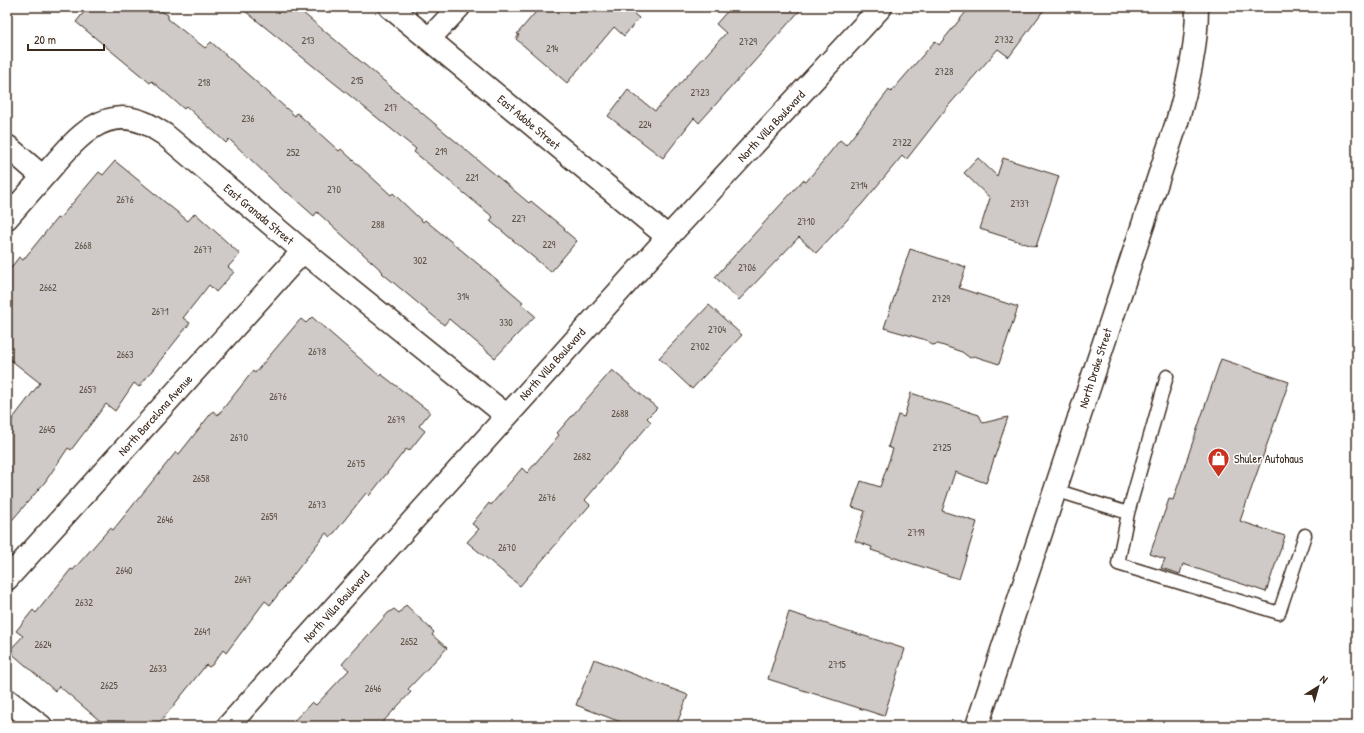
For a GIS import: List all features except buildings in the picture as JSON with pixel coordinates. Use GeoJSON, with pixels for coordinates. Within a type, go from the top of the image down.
{"type":"FeatureCollection","features":[{"type":"Feature","properties":{"kind":"street","name":"East Adobe Street"},"geometry":{"type":"LineString","coordinates":[[390,7],[668,237]]}},
{"type":"Feature","properties":{"kind":"street"},"geometry":{"type":"LineString","coordinates":[[429,39],[459,7]]}},
{"type":"Feature","properties":{"kind":"street","name":"North Villa Boulevard"},"geometry":{"type":"LineString","coordinates":[[228,726],[668,237],[881,7]]}},
{"type":"Feature","properties":{"kind":"street","name":"North Drake Street"},"geometry":{"type":"LineString","coordinates":[[977,726],[1188,85],[1194,50],[1197,7]]}},
{"type":"Feature","properties":{"kind":"street","name":"East Granada Street"},"geometry":{"type":"LineString","coordinates":[[7,218],[80,136],[102,122],[122,117],[145,123],[164,134],[304,251],[506,416]]}},
{"type":"Feature","properties":{"kind":"street"},"geometry":{"type":"LineString","coordinates":[[7,146],[44,177]]}},
{"type":"Feature","properties":{"kind":"street","name":"North Barcelona Avenue"},"geometry":{"type":"LineString","coordinates":[[7,579],[304,251]]}},
{"type":"Feature","properties":{"kind":"street"},"geometry":{"type":"LineString","coordinates":[[7,700],[41,726]]}},
{"type":"Feature","properties":{"kind":"lane"},"geometry":{"type":"LineString","coordinates":[[1167,376],[1128,513],[1118,564],[1279,613],[1305,535]]}},
{"type":"Feature","properties":{"kind":"lane"},"geometry":{"type":"LineString","coordinates":[[1055,490],[1128,513]]}},
{"type":"Feature","properties":{"kind":"place","name":"Shuler Autohaus"},"geometry":{"type":"Point","coordinates":[1219,478]}}]}
